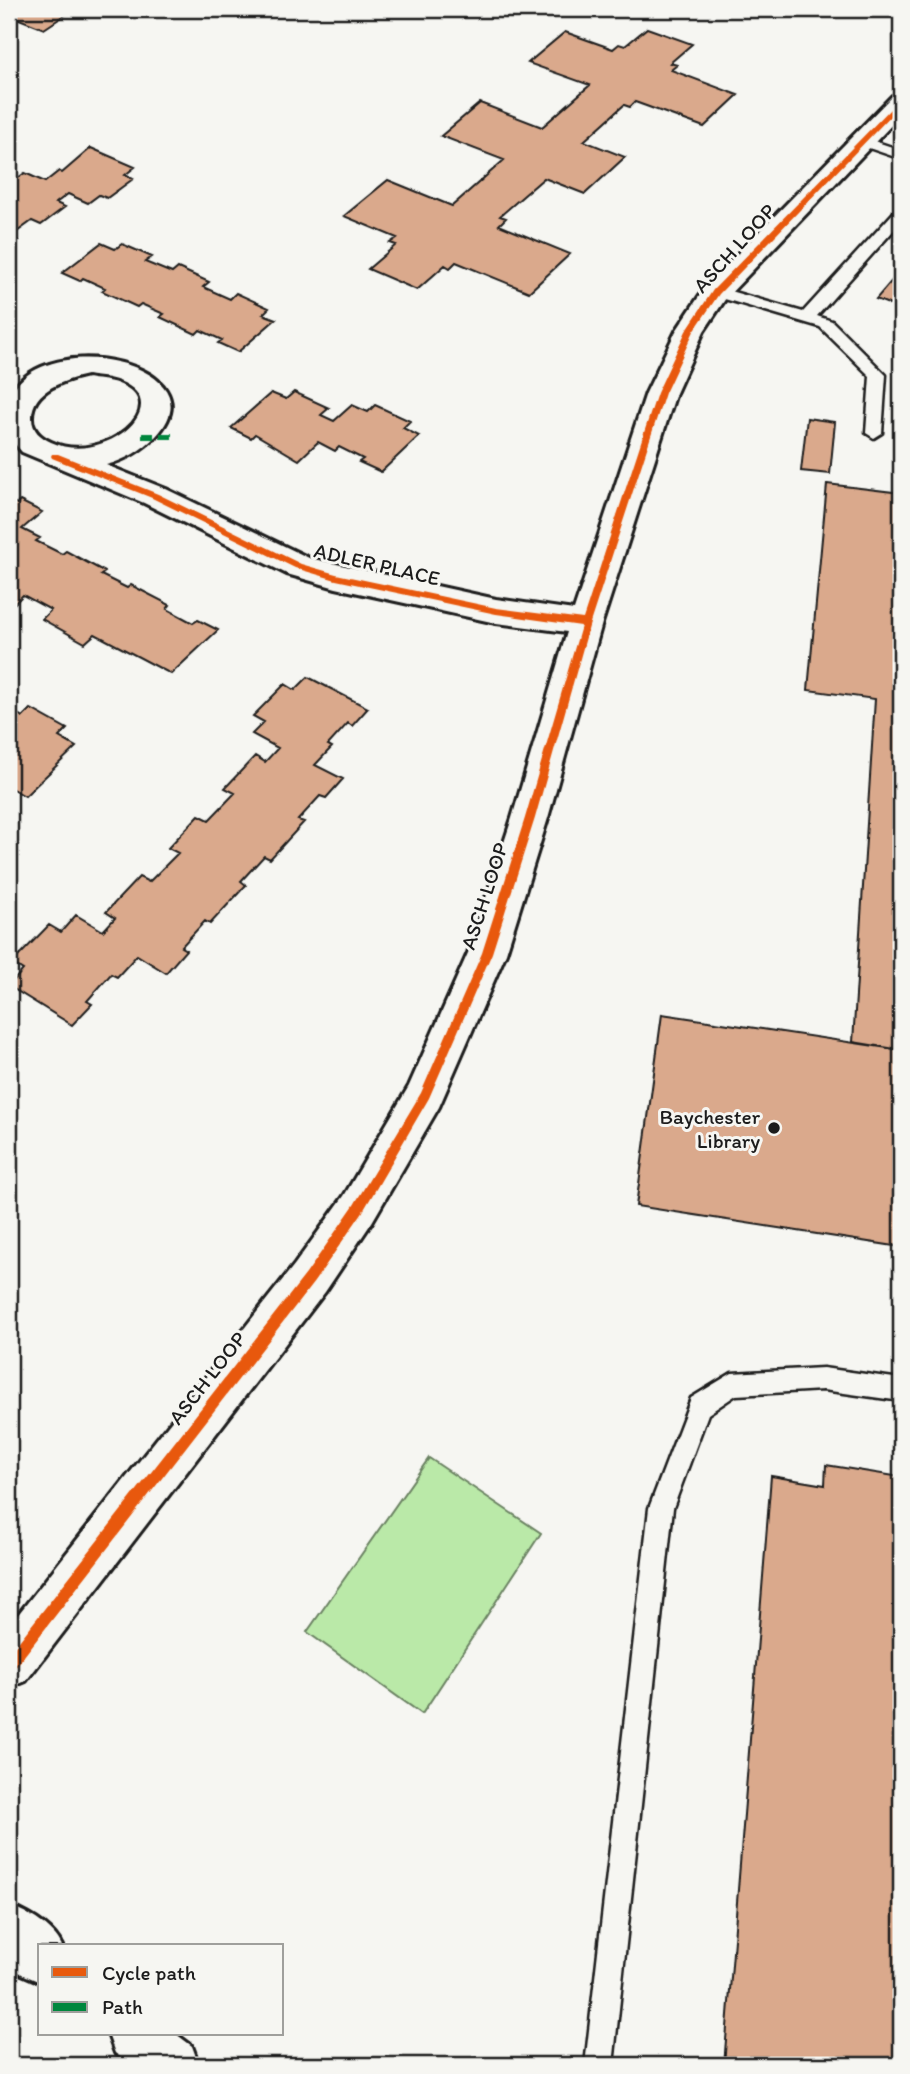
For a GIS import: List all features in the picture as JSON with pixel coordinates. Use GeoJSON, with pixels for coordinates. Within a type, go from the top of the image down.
{"type":"FeatureCollection","features":[{"type":"Feature","properties":{"kind":"street","name":"ASCH LOOP"},"geometry":{"type":"LineString","coordinates":[[9,1664],[310,1278],[358,1209],[425,1095],[486,953],[576,667],[586,624],[662,393],[690,331],[716,292],[901,101]]}},
{"type":"Feature","properties":{"kind":"street","name":"ADLER PLACE"},"geometry":{"type":"LineString","coordinates":[[55,456],[104,456],[125,448],[142,436],[153,423],[158,408],[154,394],[144,381],[129,372],[109,367],[87,366],[45,378],[28,391],[18,406],[16,421],[22,436],[36,448],[55,456],[155,496],[298,566],[496,611],[586,624]]}},
{"type":"Feature","properties":{"kind":"street"},"geometry":{"type":"LineString","coordinates":[[142,436],[155,496]]}},
{"type":"Feature","properties":{"kind":"street"},"geometry":{"type":"LineString","coordinates":[[9,1931],[38,1954]]}},
{"type":"Feature","properties":{"kind":"street"},"geometry":{"type":"LineString","coordinates":[[137,2036],[173,2065]]}},
{"type":"Feature","properties":{"kind":"lane"},"geometry":{"type":"LineString","coordinates":[[862,141],[901,155]]}},
{"type":"Feature","properties":{"kind":"lane"},"geometry":{"type":"LineString","coordinates":[[807,318],[901,214]]}},
{"type":"Feature","properties":{"kind":"lane"},"geometry":{"type":"LineString","coordinates":[[716,292],[826,324],[878,375],[874,433]]}},
{"type":"Feature","properties":{"kind":"lane"},"geometry":{"type":"LineString","coordinates":[[599,2065],[661,1508],[699,1406],[732,1384],[823,1379],[901,1390]]}},
{"type":"Feature","properties":{"kind":"green space"},"geometry":{"type":"Polygon","coordinates":[[[429,1458],[541,1533],[422,1714],[307,1632],[429,1458]]]}},
{"type":"Feature","properties":{"kind":"building"},"geometry":{"type":"Polygon","coordinates":[[[9,9],[74,9],[44,29],[9,15],[9,9]]]}},
{"type":"Feature","properties":{"kind":"building"},"geometry":{"type":"Polygon","coordinates":[[[647,28],[692,44],[670,63],[677,65],[671,70],[738,95],[704,127],[635,102],[630,107],[624,105],[584,141],[625,157],[585,194],[544,178],[500,216],[506,218],[499,225],[570,254],[529,292],[456,262],[450,268],[445,265],[417,290],[368,269],[396,245],[390,243],[397,238],[344,216],[388,180],[452,206],[504,160],[441,136],[480,103],[542,127],[590,85],[528,63],[565,32],[613,49],[619,44],[625,46],[647,28]]]}},
{"type":"Feature","properties":{"kind":"building"},"geometry":{"type":"Polygon","coordinates":[[[91,148],[135,167],[125,175],[133,179],[107,198],[99,195],[88,203],[68,194],[56,203],[65,207],[41,225],[32,221],[10,237],[18,240],[9,247],[9,189],[13,186],[9,184],[25,173],[45,182],[59,171],[62,173],[91,148]]]}},
{"type":"Feature","properties":{"kind":"building"},"geometry":{"type":"Polygon","coordinates":[[[101,243],[115,249],[122,244],[152,257],[145,262],[172,273],[178,268],[209,282],[203,287],[230,299],[236,293],[269,308],[263,314],[276,319],[238,352],[218,343],[222,340],[200,330],[196,334],[160,317],[164,314],[141,304],[137,307],[102,291],[105,288],[83,278],[80,281],[62,273],[101,243]]]}},
{"type":"Feature","properties":{"kind":"building"},"geometry":{"type":"Polygon","coordinates":[[[901,270],[901,309],[876,299],[901,270]]]}},
{"type":"Feature","properties":{"kind":"building"},"geometry":{"type":"Polygon","coordinates":[[[294,392],[329,408],[321,415],[334,421],[352,405],[368,412],[375,405],[410,421],[403,428],[419,436],[381,472],[359,462],[363,459],[339,447],[335,451],[318,442],[299,460],[255,434],[251,438],[231,428],[271,393],[286,399],[294,392]]]}},
{"type":"Feature","properties":{"kind":"building"},"geometry":{"type":"Polygon","coordinates":[[[807,418],[835,422],[830,474],[801,471],[807,418]]]}},
{"type":"Feature","properties":{"kind":"building"},"geometry":{"type":"Polygon","coordinates":[[[827,484],[901,493],[901,1050],[853,1042],[875,699],[808,690],[827,484]]]}},
{"type":"Feature","properties":{"kind":"building"},"geometry":{"type":"Polygon","coordinates":[[[9,500],[17,504],[20,501],[42,512],[22,529],[40,538],[36,541],[62,554],[66,551],[105,572],[101,575],[127,588],[131,585],[170,605],[167,609],[193,623],[198,620],[218,630],[171,674],[95,634],[85,643],[42,619],[51,610],[23,595],[14,604],[9,601],[9,500]]]}},
{"type":"Feature","properties":{"kind":"building"},"geometry":{"type":"Polygon","coordinates":[[[308,677],[368,708],[352,726],[348,723],[328,745],[332,747],[315,765],[343,779],[326,798],[320,796],[298,820],[304,822],[270,859],[264,856],[241,881],[246,885],[210,924],[205,921],[181,947],[186,950],[166,973],[137,955],[117,977],[111,974],[87,1001],[92,1004],[72,1025],[9,986],[23,970],[12,963],[49,925],[61,932],[76,915],[103,931],[115,918],[106,912],[139,877],[149,882],[178,853],[168,848],[199,815],[209,820],[235,793],[225,788],[255,756],[265,762],[278,748],[252,734],[264,722],[253,716],[285,684],[295,690],[308,677]]]}},
{"type":"Feature","properties":{"kind":"building"},"geometry":{"type":"Polygon","coordinates":[[[9,709],[23,717],[31,709],[67,729],[59,737],[76,747],[25,796],[9,787],[9,709]]]}},
{"type":"Feature","properties":{"kind":"building","name":"Baychester Library"},"geometry":{"type":"Polygon","coordinates":[[[662,1014],[901,1050],[901,1247],[636,1206],[662,1014]]]}},
{"type":"Feature","properties":{"kind":"building"},"geometry":{"type":"Polygon","coordinates":[[[826,1465],[901,1477],[901,2065],[724,2065],[771,1476],[825,1485],[826,1465]]]}},
{"type":"Feature","properties":{"kind":"marked path"},"geometry":{"type":"LineString","coordinates":[[142,436],[177,436]]}},
{"type":"Feature","properties":{"kind":"cycle path"},"geometry":{"type":"LineString","coordinates":[[9,1664],[310,1278],[358,1209],[425,1095],[487,953],[530,818],[586,623],[661,393],[690,331],[716,292],[901,101]]}},
{"type":"Feature","properties":{"kind":"cycle path"},"geometry":{"type":"LineString","coordinates":[[55,456],[155,496],[298,566],[336,577],[496,611],[586,623]]}},
{"type":"Feature","properties":{"kind":"place","name":"Baychester Library"},"geometry":{"type":"Point","coordinates":[774,1128]}}]}
